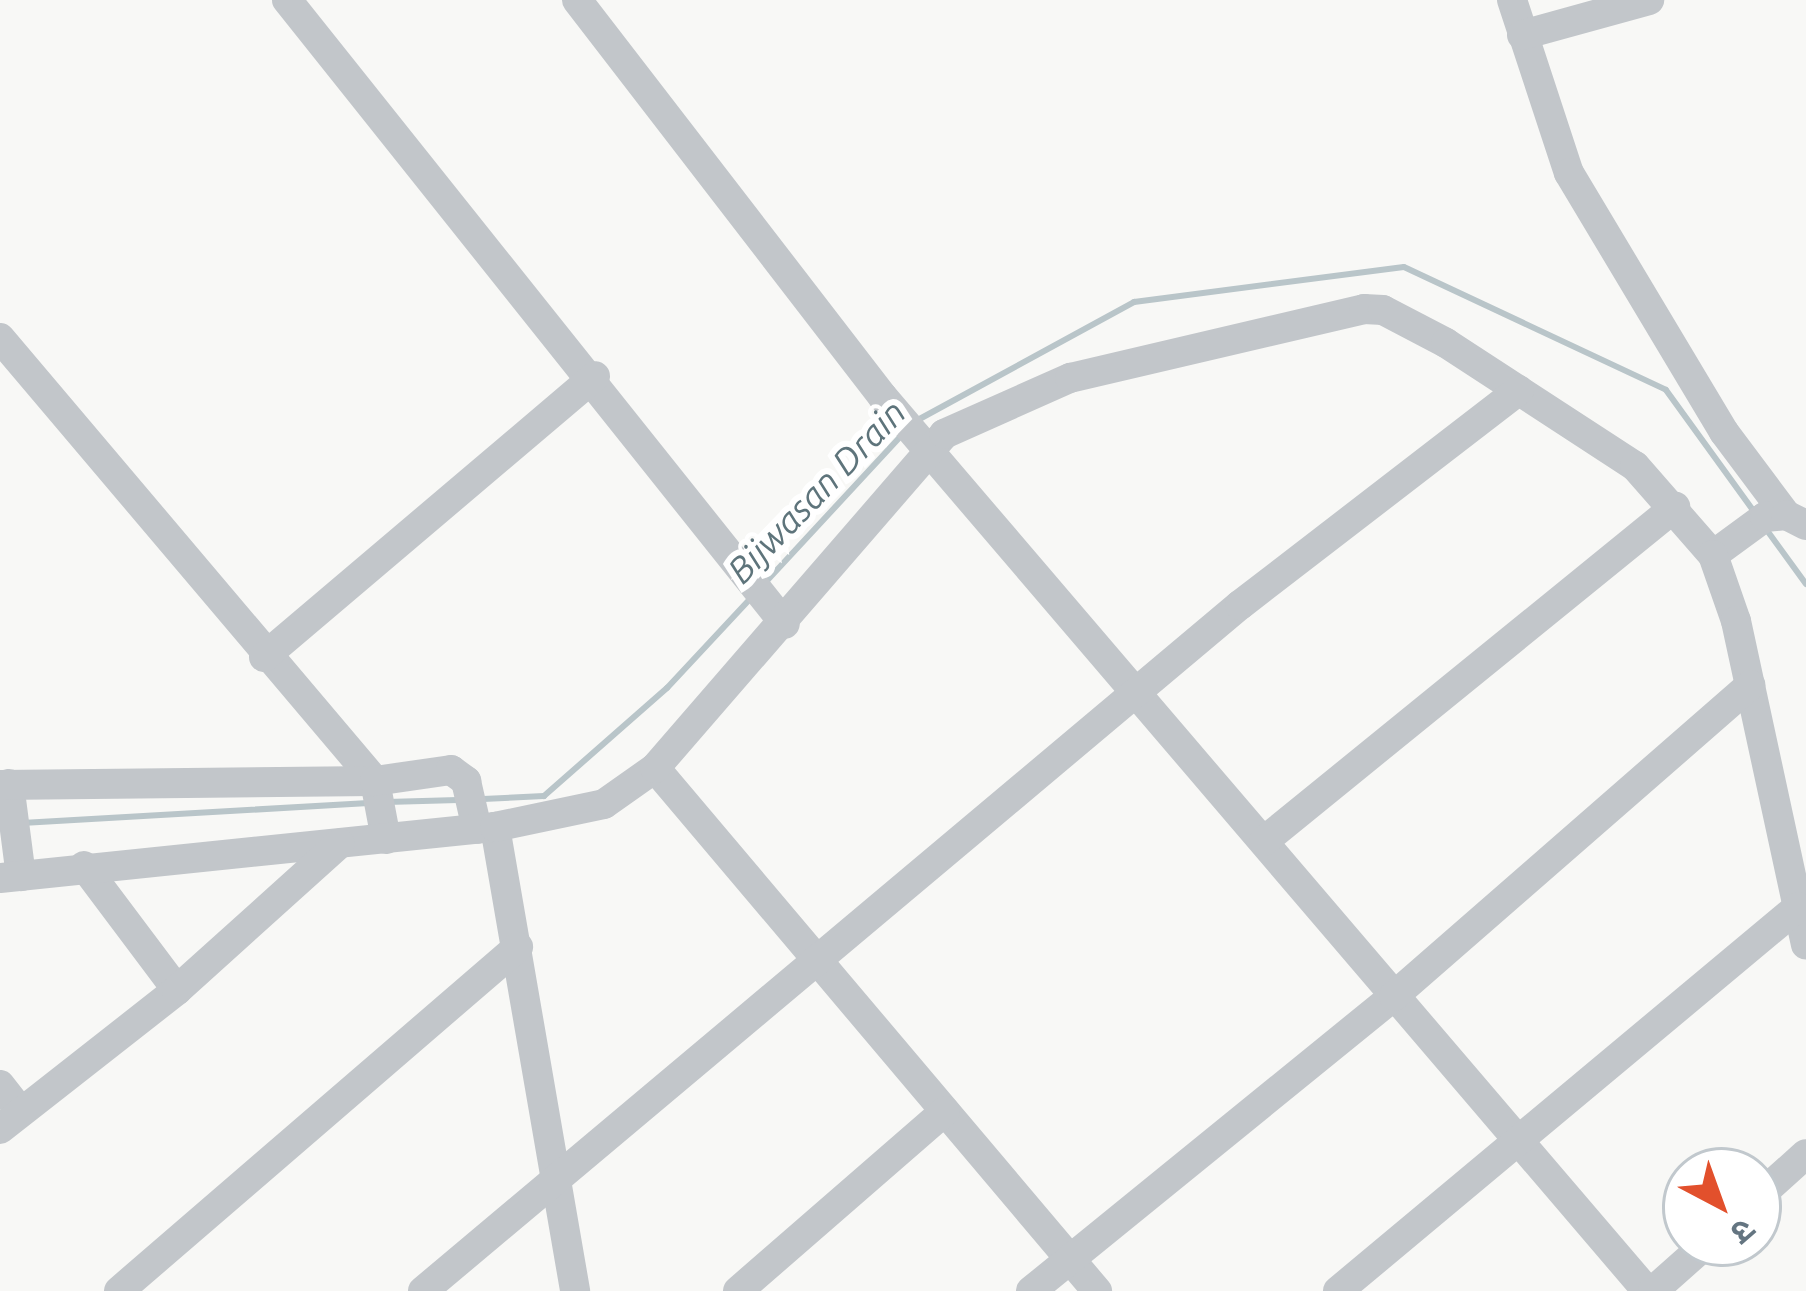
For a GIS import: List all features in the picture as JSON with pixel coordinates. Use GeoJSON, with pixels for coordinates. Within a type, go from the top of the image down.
{"type":"FeatureCollection","features":[{"type":"Feature","properties":{"kind":"street"},"geometry":{"type":"LineString","coordinates":[[287,0],[595,376],[785,624]]}},
{"type":"Feature","properties":{"kind":"street"},"geometry":{"type":"LineString","coordinates":[[577,0],[883,397],[1650,1291],[1678,1267]]}},
{"type":"Feature","properties":{"kind":"street"},"geometry":{"type":"LineString","coordinates":[[1512,0],[1569,173],[1724,432],[1782,515],[1719,551]]}},
{"type":"Feature","properties":{"kind":"street"},"geometry":{"type":"LineString","coordinates":[[1522,35],[1649,0]]}},
{"type":"Feature","properties":{"kind":"street"},"geometry":{"type":"LineString","coordinates":[[574,1291],[552,1186],[518,947],[482,824],[466,782],[451,770],[377,786],[6,790],[13,872],[340,843],[386,831],[482,824],[604,804],[655,768],[785,624],[921,439],[1070,378],[1364,309],[1406,320],[1635,466],[1719,551],[1806,945]]}},
{"type":"Feature","properties":{"kind":"street"},"geometry":{"type":"LineString","coordinates":[[0,338],[377,786],[386,831]]}},
{"type":"Feature","properties":{"kind":"street"},"geometry":{"type":"LineString","coordinates":[[264,657],[595,376]]}},
{"type":"Feature","properties":{"kind":"street"},"geometry":{"type":"LineString","coordinates":[[423,1291],[552,1186],[814,958],[1138,692],[1519,390]]}},
{"type":"Feature","properties":{"kind":"street"},"geometry":{"type":"LineString","coordinates":[[1264,841],[1675,507]]}},
{"type":"Feature","properties":{"kind":"street"},"geometry":{"type":"LineString","coordinates":[[1031,1291],[1394,996],[1750,685]]}},
{"type":"Feature","properties":{"kind":"street"},"geometry":{"type":"LineString","coordinates":[[655,768],[1097,1291]]}},
{"type":"Feature","properties":{"kind":"street"},"geometry":{"type":"LineString","coordinates":[[0,1085],[11,1120],[177,990],[340,843]]}},
{"type":"Feature","properties":{"kind":"street"},"geometry":{"type":"LineString","coordinates":[[84,866],[177,990]]}},
{"type":"Feature","properties":{"kind":"street"},"geometry":{"type":"LineString","coordinates":[[1338,1291],[1798,907]]}},
{"type":"Feature","properties":{"kind":"street"},"geometry":{"type":"LineString","coordinates":[[119,1291],[518,947]]}},
{"type":"Feature","properties":{"kind":"street"},"geometry":{"type":"LineString","coordinates":[[738,1291],[946,1112]]}},
{"type":"Feature","properties":{"kind":"street"},"geometry":{"type":"LineString","coordinates":[[1782,1176],[1806,1154]]}},
{"type":"Feature","properties":{"kind":"waterway","name":"Bijwasan Drain"},"geometry":{"type":"LineString","coordinates":[[914,422],[1134,302],[1404,267],[1666,390],[1755,513]]}},
{"type":"Feature","properties":{"kind":"waterway","name":"Bijwasan Drain"},"geometry":{"type":"LineString","coordinates":[[763,585],[901,436]]}},
{"type":"Feature","properties":{"kind":"waterway","name":"Bijwasan Drain"},"geometry":{"type":"LineString","coordinates":[[1766,529],[1806,584]]}},
{"type":"Feature","properties":{"kind":"waterway","name":"Bijwasan Drain"},"geometry":{"type":"LineString","coordinates":[[483,799],[544,796],[667,688],[750,599]]}},
{"type":"Feature","properties":{"kind":"waterway","name":"Bijwasan Drain"},"geometry":{"type":"LineString","coordinates":[[387,802],[458,800]]}},
{"type":"Feature","properties":{"kind":"waterway","name":"Bijwasan Drain"},"geometry":{"type":"LineString","coordinates":[[22,823],[368,803]]}}]}
